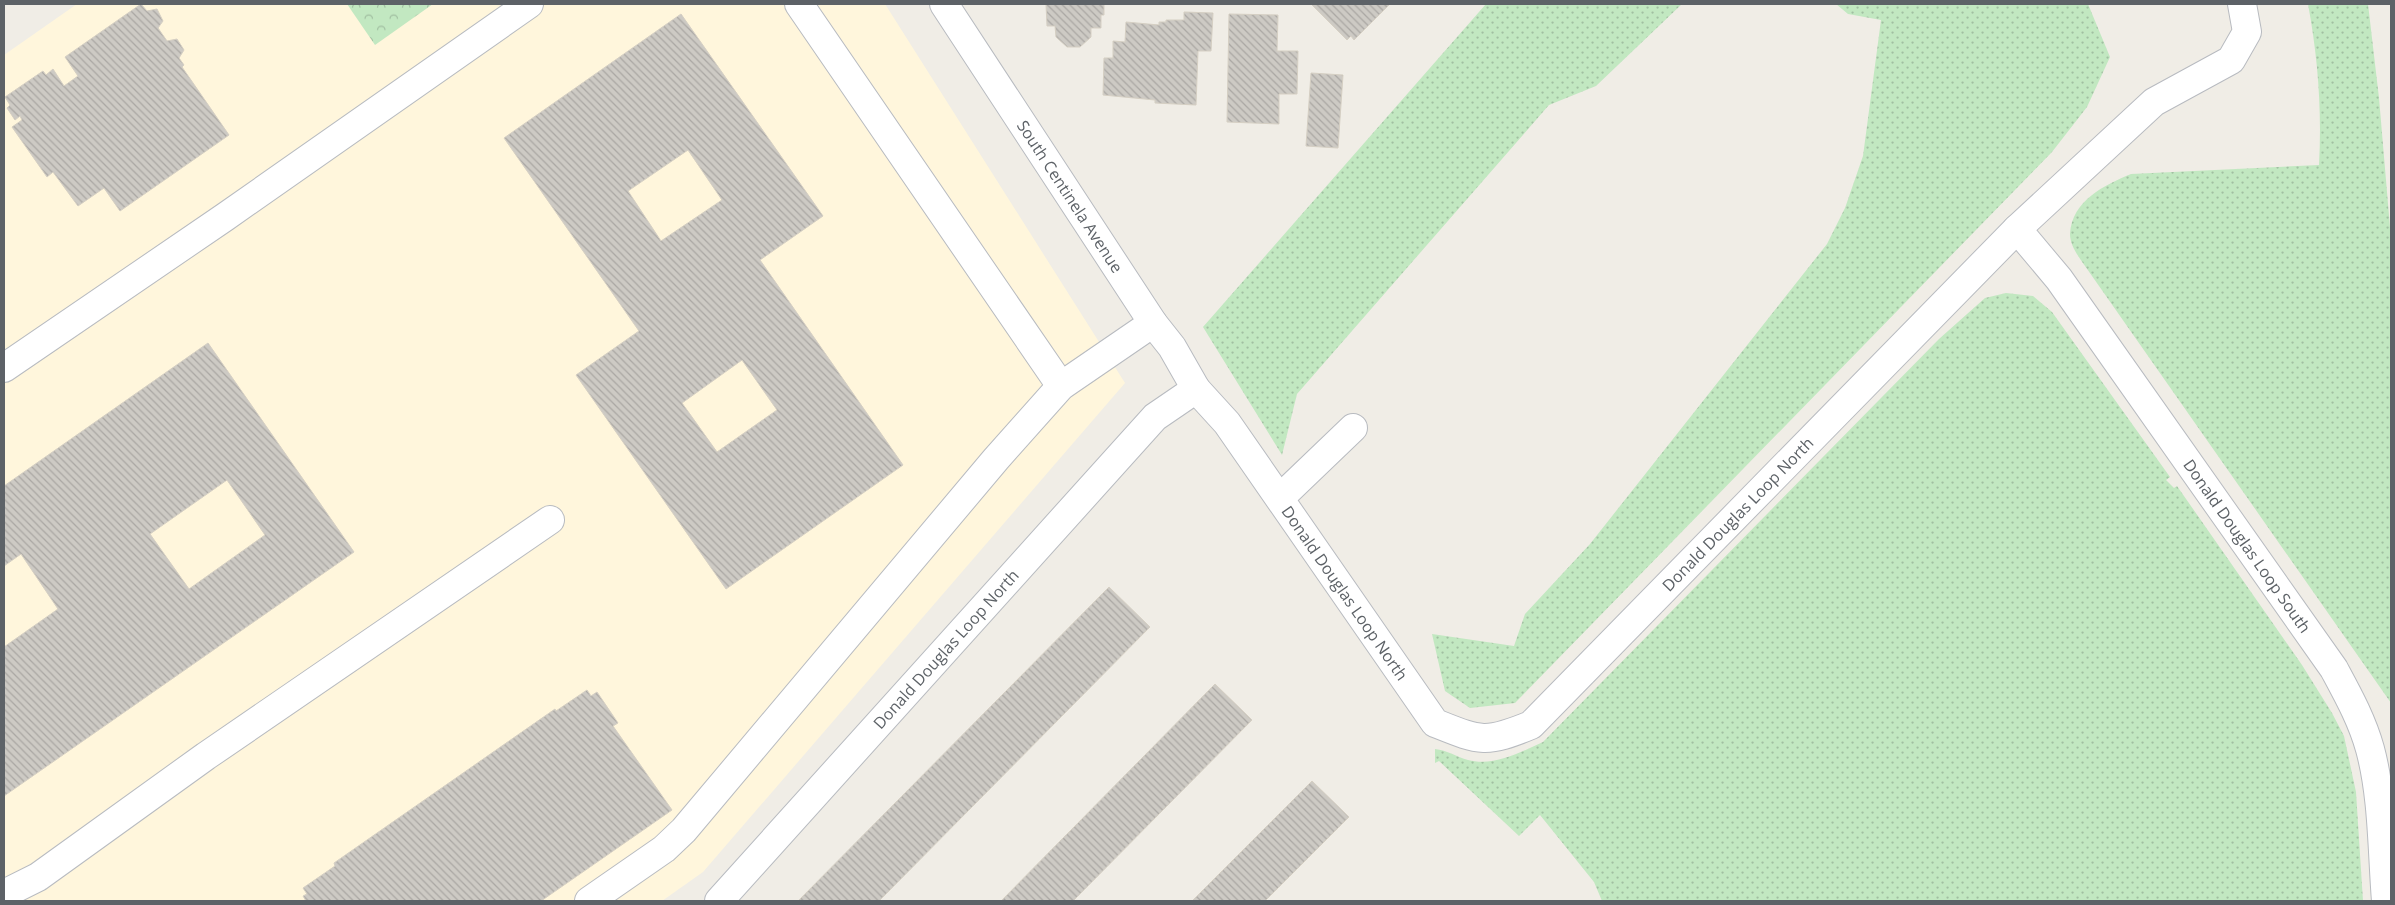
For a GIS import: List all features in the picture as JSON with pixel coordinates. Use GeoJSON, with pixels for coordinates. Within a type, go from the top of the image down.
{"type":"FeatureCollection","features":[{"type":"Feature","properties":{"kind":"street"},"geometry":{"type":"LineString","coordinates":[[4,368],[217,223],[529,4]]}},
{"type":"Feature","properties":{"kind":"street"},"geometry":{"type":"LineString","coordinates":[[799,4],[1061,386]]}},
{"type":"Feature","properties":{"kind":"street","name":"South Centinela Avenue"},"geometry":{"type":"LineString","coordinates":[[944,4],[1153,323],[1172,347],[1196,389]]}},
{"type":"Feature","properties":{"kind":"street","name":"Donald Douglas Loop North"},"geometry":{"type":"LineString","coordinates":[[719,901],[1155,416],[1196,389],[1227,423],[1435,723],[1474,739],[1501,738],[1531,725],[2017,229],[2154,102],[2231,60],[2247,32],[2242,4]]}},
{"type":"Feature","properties":{"kind":"street","name":"Donald Douglas Loop South"},"geometry":{"type":"LineString","coordinates":[[2017,229],[2059,279],[2334,669],[2356,710],[2370,750],[2378,801],[2386,901]]}},
{"type":"Feature","properties":{"kind":"street"},"geometry":{"type":"LineString","coordinates":[[589,901],[664,850],[684,830],[990,467],[1061,386],[1153,323]]}},
{"type":"Feature","properties":{"kind":"street"},"geometry":{"type":"LineString","coordinates":[[1280,498],[1353,428]]}},
{"type":"Feature","properties":{"kind":"street"},"geometry":{"type":"LineString","coordinates":[[4,894],[38,877],[206,756],[550,520]]}},
{"type":"Feature","properties":{"kind":"shaded area"},"geometry":{"type":"Polygon","coordinates":[[[77,4],[885,4],[1125,383],[703,872],[662,901],[4,901],[4,55],[77,4]]]}},
{"type":"Feature","properties":{"kind":"green space"},"geometry":{"type":"Polygon","coordinates":[[[347,4],[433,4],[375,45],[347,4]]]}},
{"type":"Feature","properties":{"kind":"green space"},"geometry":{"type":"Polygon","coordinates":[[[1486,4],[1682,4],[1596,86],[1549,105],[1297,394],[1282,455],[1203,327],[1486,4]]]}},
{"type":"Feature","properties":{"kind":"green space"},"geometry":{"type":"Polygon","coordinates":[[[1836,4],[2088,4],[2110,57],[2087,107],[2052,152],[1515,703],[1470,708],[1445,691],[1432,634],[1514,646],[1525,614],[1590,544],[1827,244],[1845,208],[1863,156],[1881,20],[1848,14],[1836,4]]]}},
{"type":"Feature","properties":{"kind":"green space"},"geometry":{"type":"Polygon","coordinates":[[[2308,4],[2368,4],[2379,98],[2391,239],[2391,703],[2085,266],[2075,251],[2070,238],[2072,222],[2083,203],[2101,189],[2131,174],[2319,165],[2320,124],[2318,84],[2308,4]]]}},
{"type":"Feature","properties":{"kind":"green space"},"geometry":{"type":"Polygon","coordinates":[[[2006,293],[2033,296],[2052,312],[2170,477],[2166,480],[2174,488],[2177,486],[2302,665],[2332,713],[2344,736],[2356,792],[2363,901],[1602,901],[1594,882],[1540,815],[1519,836],[1439,761],[1435,763],[1435,749],[1468,760],[1488,762],[1507,757],[1543,742],[1939,339],[1985,298],[2006,293]]]}},
{"type":"Feature","properties":{"kind":"building"},"geometry":{"type":"Polygon","coordinates":[[[141,4],[147,11],[157,9],[163,21],[158,28],[167,41],[177,39],[184,50],[179,58],[184,65],[182,67],[229,135],[120,211],[104,188],[78,206],[53,172],[47,177],[12,127],[22,120],[20,116],[15,120],[7,108],[10,105],[5,97],[43,71],[46,75],[53,69],[64,86],[78,76],[65,57],[141,4]]]}},
{"type":"Feature","properties":{"kind":"building"},"geometry":{"type":"Polygon","coordinates":[[[1046,4],[1104,4],[1104,15],[1101,15],[1101,28],[1091,28],[1091,37],[1080,47],[1067,47],[1056,37],[1055,26],[1047,26],[1046,4]]]}},
{"type":"Feature","properties":{"kind":"building"},"geometry":{"type":"Polygon","coordinates":[[[1311,4],[1390,4],[1354,40],[1351,36],[1347,40],[1311,4]]]}},
{"type":"Feature","properties":{"kind":"building"},"geometry":{"type":"Polygon","coordinates":[[[1184,12],[1213,13],[1211,51],[1198,51],[1196,105],[1155,103],[1155,100],[1103,95],[1104,58],[1113,58],[1113,41],[1125,42],[1126,22],[1159,25],[1159,22],[1166,22],[1166,20],[1184,20],[1184,12]]]}},
{"type":"Feature","properties":{"kind":"building"},"geometry":{"type":"Polygon","coordinates":[[[681,14],[823,216],[760,260],[903,465],[726,589],[576,375],[639,331],[504,138],[681,14]],[[688,150],[628,191],[661,241],[722,200],[688,150]],[[742,360],[682,403],[717,452],[777,410],[742,360]]]}},
{"type":"Feature","properties":{"kind":"building"},"geometry":{"type":"Polygon","coordinates":[[[1229,14],[1278,15],[1277,51],[1298,51],[1297,94],[1279,94],[1279,124],[1227,122],[1229,14]]]}},
{"type":"Feature","properties":{"kind":"building"},"geometry":{"type":"Polygon","coordinates":[[[1311,73],[1343,75],[1338,148],[1306,146],[1311,73]]]}},
{"type":"Feature","properties":{"kind":"building"},"geometry":{"type":"Polygon","coordinates":[[[208,343],[354,552],[4,796],[4,647],[58,609],[21,554],[4,566],[4,486],[208,343]],[[227,480],[150,534],[189,589],[265,535],[227,480]]]}},
{"type":"Feature","properties":{"kind":"building"},"geometry":{"type":"Polygon","coordinates":[[[1109,587],[1150,627],[879,901],[798,901],[1109,587]]]}},
{"type":"Feature","properties":{"kind":"building"},"geometry":{"type":"Polygon","coordinates":[[[1215,684],[1252,720],[1073,901],[1001,901],[1215,684]]]}},
{"type":"Feature","properties":{"kind":"building"},"geometry":{"type":"Polygon","coordinates":[[[587,690],[591,696],[597,692],[618,723],[613,726],[672,810],[541,901],[306,901],[303,896],[307,894],[303,888],[335,866],[334,863],[555,709],[556,711],[587,690]]]}},
{"type":"Feature","properties":{"kind":"building"},"geometry":{"type":"Polygon","coordinates":[[[1312,781],[1349,817],[1265,901],[1192,901],[1312,781]]]}}]}
